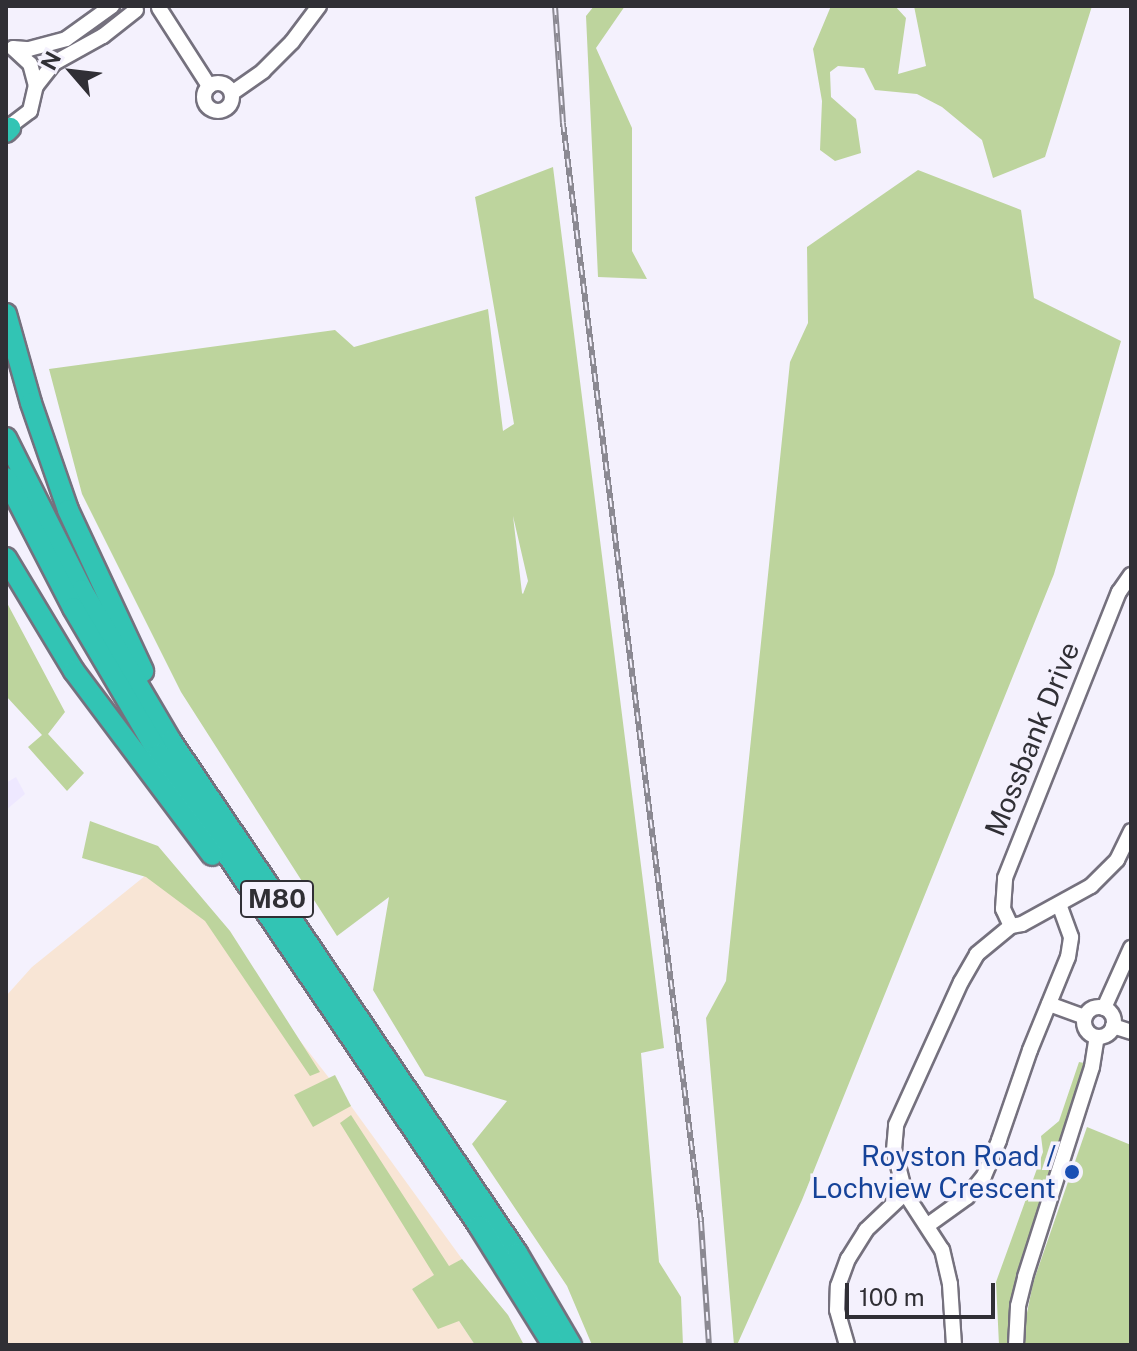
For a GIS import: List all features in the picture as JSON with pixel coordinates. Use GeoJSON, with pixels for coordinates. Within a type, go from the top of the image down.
{"type":"FeatureCollection","features":[{"type":"Feature","properties":{"kind":"highway"},"geometry":{"type":"LineString","coordinates":[[6,314],[54,472],[116,619],[164,708],[293,923]]}},
{"type":"Feature","properties":{"kind":"highway","name":"M80"},"geometry":{"type":"LineString","coordinates":[[6,438],[57,543],[122,661],[195,779],[517,1253],[571,1345]]}},
{"type":"Feature","properties":{"kind":"highway","name":"M80"},"geometry":{"type":"LineString","coordinates":[[6,478],[66,596],[159,754],[501,1260],[553,1345]]}},
{"type":"Feature","properties":{"kind":"highway"},"geometry":{"type":"LineString","coordinates":[[6,558],[56,643],[113,727],[323,997]]}},
{"type":"Feature","properties":{"kind":"street"},"geometry":{"type":"LineString","coordinates":[[10,47],[29,49],[66,39],[112,6]]}},
{"type":"Feature","properties":{"kind":"street"},"geometry":{"type":"LineString","coordinates":[[209,86],[204,99],[212,110],[225,110],[231,103],[232,93],[263,71],[292,42],[319,6]]}},
{"type":"Feature","properties":{"kind":"street"},"geometry":{"type":"LineString","coordinates":[[7,129],[30,111],[36,86],[54,63],[103,36],[133,8],[160,7],[209,86]]}},
{"type":"Feature","properties":{"kind":"street"},"geometry":{"type":"LineString","coordinates":[[10,47],[30,64],[36,86]]}},
{"type":"Feature","properties":{"kind":"street"},"geometry":{"type":"LineString","coordinates":[[209,86],[223,84],[232,93]]}},
{"type":"Feature","properties":{"kind":"street","name":"Mossbank Drive"},"geometry":{"type":"LineString","coordinates":[[1011,926],[1003,909],[1005,878],[1119,592],[1131,575]]}},
{"type":"Feature","properties":{"kind":"street"},"geometry":{"type":"LineString","coordinates":[[954,1345],[950,1284],[942,1250],[905,1193],[894,1150],[896,1125],[961,982],[977,954],[1011,926],[1022,924],[1059,904],[1104,875],[1128,843],[1131,831]]}},
{"type":"Feature","properties":{"kind":"street"},"geometry":{"type":"LineString","coordinates":[[928,1225],[967,1197],[984,1176],[1068,957],[1071,937],[1059,904]]}},
{"type":"Feature","properties":{"kind":"street"},"geometry":{"type":"LineString","coordinates":[[1104,1008],[1131,948]]}},
{"type":"Feature","properties":{"kind":"street"},"geometry":{"type":"LineString","coordinates":[[1049,1004],[1085,1017]]}},
{"type":"Feature","properties":{"kind":"street"},"geometry":{"type":"LineString","coordinates":[[1094,1008],[1104,1008],[1112,1015],[1113,1026],[1109,1032],[1097,1037],[1085,1029],[1085,1017],[1094,1008]]}},
{"type":"Feature","properties":{"kind":"street"},"geometry":{"type":"LineString","coordinates":[[1113,1026],[1131,1032]]}},
{"type":"Feature","properties":{"kind":"street"},"geometry":{"type":"LineString","coordinates":[[1016,1345],[1018,1306],[1025,1277],[1092,1067],[1097,1037]]}},
{"type":"Feature","properties":{"kind":"street"},"geometry":{"type":"LineString","coordinates":[[847,1345],[837,1310],[838,1286],[848,1259],[866,1230],[905,1193]]}},
{"type":"Feature","properties":{"kind":"shaded area"},"geometry":{"type":"Polygon","coordinates":[[[16,777],[25,794],[6,810],[6,783],[16,777]]]}},
{"type":"Feature","properties":{"kind":"shaded area"},"geometry":{"type":"Polygon","coordinates":[[[161,863],[351,1106],[462,1259],[412,1289],[459,1321],[475,1345],[6,1345],[6,996],[32,967],[161,863]]]}},
{"type":"Feature","properties":{"kind":"green space"},"geometry":{"type":"Polygon","coordinates":[[[594,6],[625,6],[596,48],[632,128],[632,251],[647,279],[598,277],[586,16],[594,6]]]}},
{"type":"Feature","properties":{"kind":"green space"},"geometry":{"type":"Polygon","coordinates":[[[831,6],[895,6],[906,18],[898,74],[926,66],[914,6],[1092,6],[1045,157],[993,178],[982,140],[942,107],[917,94],[875,90],[864,68],[838,66],[830,72],[831,97],[856,119],[861,153],[835,161],[820,150],[822,101],[813,49],[831,6]]]}},
{"type":"Feature","properties":{"kind":"green space"},"geometry":{"type":"Polygon","coordinates":[[[553,167],[664,1048],[641,1053],[659,1262],[681,1297],[683,1345],[592,1345],[567,1286],[472,1144],[507,1101],[425,1076],[373,990],[389,897],[337,936],[181,692],[82,494],[49,369],[335,330],[354,347],[488,309],[503,431],[514,424],[475,197],[553,167]],[[513,516],[523,594],[528,581],[513,516]]]}},
{"type":"Feature","properties":{"kind":"green space"},"geometry":{"type":"Polygon","coordinates":[[[918,170],[1021,210],[1034,298],[1121,341],[1054,574],[802,1200],[737,1345],[734,1345],[706,1018],[726,981],[790,362],[808,323],[807,247],[918,170]]]}},
{"type":"Feature","properties":{"kind":"green space"},"geometry":{"type":"Polygon","coordinates":[[[6,601],[65,712],[48,734],[84,773],[67,791],[28,747],[42,735],[6,696],[6,601]]]}},
{"type":"Feature","properties":{"kind":"green space"},"geometry":{"type":"Polygon","coordinates":[[[90,821],[158,846],[230,931],[320,1072],[310,1076],[205,921],[146,877],[82,858],[90,821]]]}},
{"type":"Feature","properties":{"kind":"green space"},"geometry":{"type":"Polygon","coordinates":[[[1079,1062],[1084,1063],[1081,1081],[1017,1274],[1011,1303],[1009,1345],[999,1345],[996,1282],[1043,1152],[1041,1136],[1059,1121],[1079,1062]]]}},
{"type":"Feature","properties":{"kind":"green space"},"geometry":{"type":"Polygon","coordinates":[[[335,1075],[351,1106],[313,1127],[294,1095],[335,1075]]]}},
{"type":"Feature","properties":{"kind":"green space"},"geometry":{"type":"Polygon","coordinates":[[[351,1115],[449,1266],[462,1259],[508,1315],[524,1345],[475,1345],[459,1321],[438,1329],[412,1289],[434,1275],[340,1123],[351,1115]]]}},
{"type":"Feature","properties":{"kind":"green space"},"geometry":{"type":"Polygon","coordinates":[[[1087,1127],[1131,1145],[1131,1345],[1025,1345],[1025,1323],[1033,1283],[1087,1127]]]}},
{"type":"Feature","properties":{"kind":"railway"},"geometry":{"type":"LineString","coordinates":[[555,6],[563,123],[701,1222],[709,1345]]}},
{"type":"Feature","properties":{"kind":"place","name":"Royston Road / Lochview Crescent"},"geometry":{"type":"Point","coordinates":[1072,1172]}}]}
